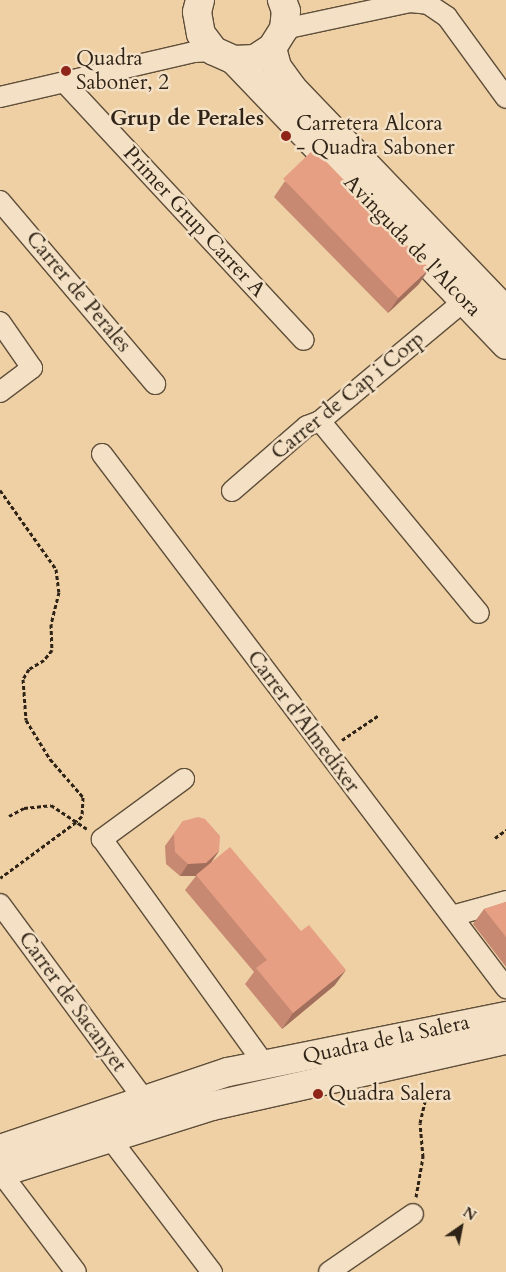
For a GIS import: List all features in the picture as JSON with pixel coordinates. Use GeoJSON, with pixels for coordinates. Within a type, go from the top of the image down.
{"type":"FeatureCollection","features":[{"type":"Feature","properties":{"kind":"street","name":"Avinguda de l'Alcora"},"geometry":{"type":"LineString","coordinates":[[282,0],[286,11],[278,39],[277,67],[292,88],[506,311]]}},
{"type":"Feature","properties":{"kind":"street"},"geometry":{"type":"LineString","coordinates":[[0,97],[64,82],[203,30],[254,58],[278,39],[410,2],[428,4],[447,17],[506,98]]}},
{"type":"Feature","properties":{"kind":"street","name":"Avinguda de l'Alcora"},"geometry":{"type":"LineString","coordinates":[[203,30],[506,345]]}},
{"type":"Feature","properties":{"kind":"street","name":"Primer Grup Carrer A"},"geometry":{"type":"LineString","coordinates":[[64,82],[304,340]]}},
{"type":"Feature","properties":{"kind":"street","name":"Carrer de Perales"},"geometry":{"type":"LineString","coordinates":[[0,201],[155,384]]}},
{"type":"Feature","properties":{"kind":"street","name":"Carrer de Cap i Corp"},"geometry":{"type":"LineString","coordinates":[[232,491],[307,426],[320,422],[464,301]]}},
{"type":"Feature","properties":{"kind":"street"},"geometry":{"type":"LineString","coordinates":[[0,322],[32,368],[0,392]]}},
{"type":"Feature","properties":{"kind":"street"},"geometry":{"type":"LineString","coordinates":[[320,422],[479,613]]}},
{"type":"Feature","properties":{"kind":"street","name":"Carrer d'Almedíxer"},"geometry":{"type":"LineString","coordinates":[[102,454],[325,752],[506,988]]}},
{"type":"Feature","properties":{"kind":"street"},"geometry":{"type":"LineString","coordinates":[[184,779],[102,839],[266,1066],[275,1091]]}},
{"type":"Feature","properties":{"kind":"street"},"geometry":{"type":"LineString","coordinates":[[452,916],[506,901]]}},
{"type":"Feature","properties":{"kind":"street","name":"Carrer de Sacanyet"},"geometry":{"type":"LineString","coordinates":[[0,904],[145,1101]]}},
{"type":"Feature","properties":{"kind":"street","name":"Quadra de la Salera"},"geometry":{"type":"LineString","coordinates":[[0,1173],[102,1128],[145,1101],[228,1072],[266,1066],[506,1016]]}},
{"type":"Feature","properties":{"kind":"street","name":"Quadra de la Salera"},"geometry":{"type":"LineString","coordinates":[[0,1149],[235,1100],[506,1040]]}},
{"type":"Feature","properties":{"kind":"street"},"geometry":{"type":"LineString","coordinates":[[228,1072],[235,1100]]}},
{"type":"Feature","properties":{"kind":"street"},"geometry":{"type":"LineString","coordinates":[[102,1128],[212,1272]]}},
{"type":"Feature","properties":{"kind":"street"},"geometry":{"type":"LineString","coordinates":[[0,1173],[76,1272]]}},
{"type":"Feature","properties":{"kind":"street"},"geometry":{"type":"LineString","coordinates":[[329,1272],[413,1214]]}},
{"type":"Feature","properties":{"kind":"path"},"geometry":{"type":"LineString","coordinates":[[0,490],[56,569],[59,592],[51,624],[52,650],[44,660],[29,669],[23,679],[26,720],[50,759],[83,797],[82,816],[76,822],[0,878]]}},
{"type":"Feature","properties":{"kind":"path"},"geometry":{"type":"LineString","coordinates":[[325,752],[379,715]]}},
{"type":"Feature","properties":{"kind":"path"},"geometry":{"type":"LineString","coordinates":[[9,816],[24,808],[51,806],[102,839]]}},
{"type":"Feature","properties":{"kind":"path"},"geometry":{"type":"LineString","coordinates":[[495,838],[506,830]]}},
{"type":"Feature","properties":{"kind":"path"},"geometry":{"type":"LineString","coordinates":[[413,1214],[423,1158],[420,1123],[425,1102],[417,1060]]}},
{"type":"Feature","properties":{"kind":"building"},"geometry":{"type":"Polygon","coordinates":[[[314,149],[429,268],[398,298],[283,179],[314,149]]]}},
{"type":"Feature","properties":{"kind":"building"},"geometry":{"type":"Polygon","coordinates":[[[198,817],[205,819],[220,836],[219,851],[206,863],[188,864],[175,852],[174,834],[183,821],[198,817]]]}},
{"type":"Feature","properties":{"kind":"building"},"geometry":{"type":"Polygon","coordinates":[[[230,847],[301,931],[309,925],[346,970],[293,1013],[256,968],[267,960],[196,875],[230,847]]]}},
{"type":"Feature","properties":{"kind":"building"},"geometry":{"type":"Polygon","coordinates":[[[506,902],[506,937],[484,909],[506,902]]]}},
{"type":"Feature","properties":{"kind":"place","name":"Quadra Saboner, 2"},"geometry":{"type":"Point","coordinates":[66,71]}},
{"type":"Feature","properties":{"kind":"place","name":"Carretera Alcora - Quadra Saboner"},"geometry":{"type":"Point","coordinates":[286,136]}},
{"type":"Feature","properties":{"kind":"place","name":"Quadra Salera"},"geometry":{"type":"Point","coordinates":[318,1094]}},
{"type":"Feature","properties":{"kind":"district","name":"Grup de Perales"},"geometry":{"type":"Point","coordinates":[187,119]}}]}
